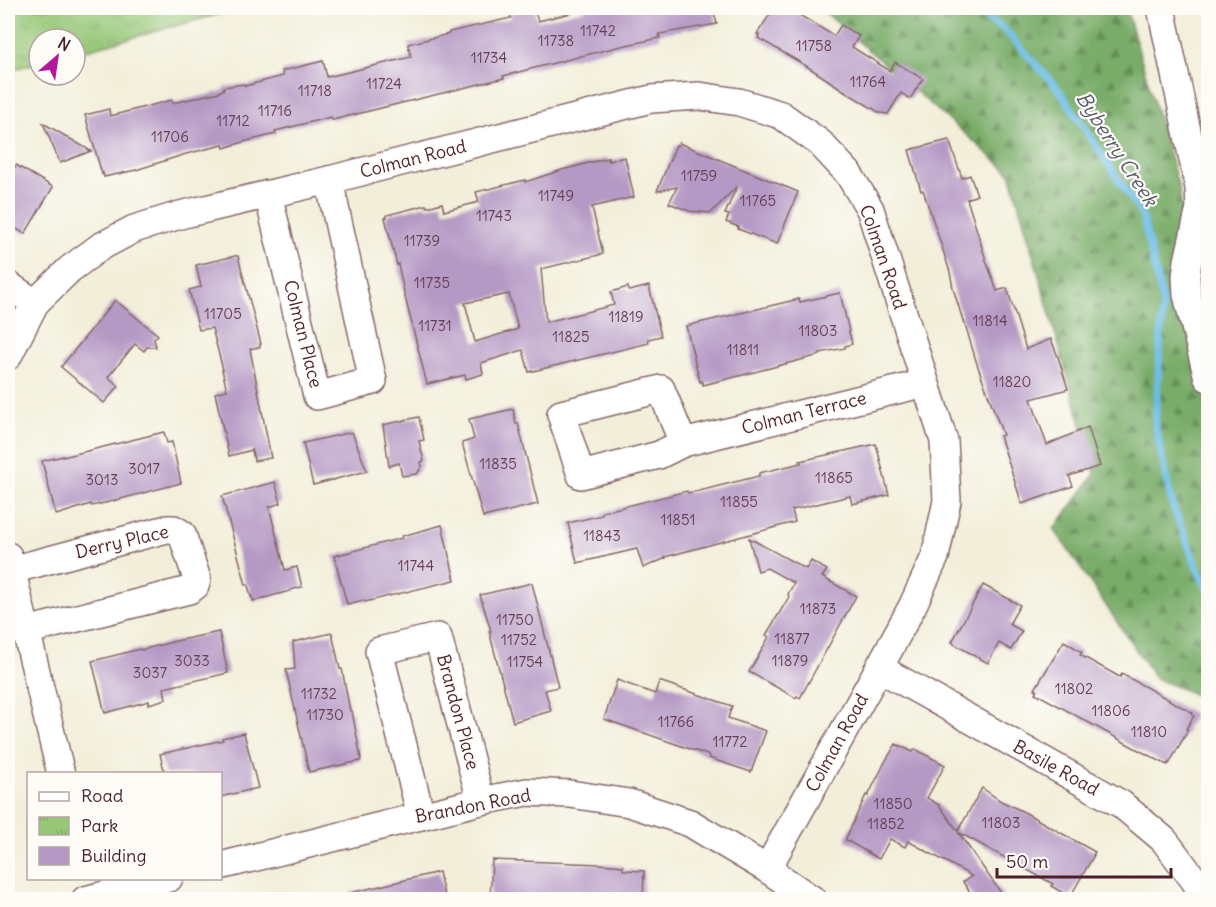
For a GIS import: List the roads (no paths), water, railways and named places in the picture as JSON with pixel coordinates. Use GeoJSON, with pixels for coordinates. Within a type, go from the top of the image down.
{"type":"FeatureCollection","features":[{"type":"Feature","properties":{"kind":"street"},"geometry":{"type":"LineString","coordinates":[[1161,8],[1199,188],[1200,208],[1188,261],[1187,295],[1209,378]]}},
{"type":"Feature","properties":{"kind":"street","name":"Colman Road"},"geometry":{"type":"LineString","coordinates":[[8,353],[35,303],[70,269],[100,247],[134,229],[180,215],[651,99],[699,96],[739,102],[781,115],[820,143],[841,165],[870,209],[944,441],[947,501],[935,556],[912,607],[767,869]]}},
{"type":"Feature","properties":{"kind":"street","name":"Colman Place"},"geometry":{"type":"LineString","coordinates":[[268,194],[317,396],[374,381],[329,180]]}},
{"type":"Feature","properties":{"kind":"street"},"geometry":{"type":"LineString","coordinates":[[8,285],[35,303]]}},
{"type":"Feature","properties":{"kind":"street","name":"Colman Terrace"},"geometry":{"type":"LineString","coordinates":[[683,443],[925,382]]}},
{"type":"Feature","properties":{"kind":"street","name":"Derry Place"},"geometry":{"type":"LineString","coordinates":[[9,563],[174,529],[182,534],[197,579],[195,586],[189,590],[26,631]]}},
{"type":"Feature","properties":{"kind":"street"},"geometry":{"type":"LineString","coordinates":[[9,563],[61,772]]}},
{"type":"Feature","properties":{"kind":"street","name":"Brandon Place"},"geometry":{"type":"LineString","coordinates":[[421,816],[379,651],[438,638],[481,801]]}},
{"type":"Feature","properties":{"kind":"street","name":"Basile Road"},"geometry":{"type":"LineString","coordinates":[[879,668],[1121,804],[1164,840],[1195,881],[1205,900]]}},
{"type":"Feature","properties":{"kind":"street","name":"Brandon Road"},"geometry":{"type":"LineString","coordinates":[[222,866],[481,801],[527,792],[570,794],[629,803],[690,822],[813,900]]}},
{"type":"Feature","properties":{"kind":"street"},"geometry":{"type":"LineString","coordinates":[[89,894],[164,880]]}},
{"type":"Feature","properties":{"kind":"waterway","name":"Byberry Creek"},"geometry":{"type":"LineString","coordinates":[[972,8],[1004,29],[1060,91],[1142,215],[1163,304],[1155,424],[1172,504],[1200,575],[1208,589]]}}]}
